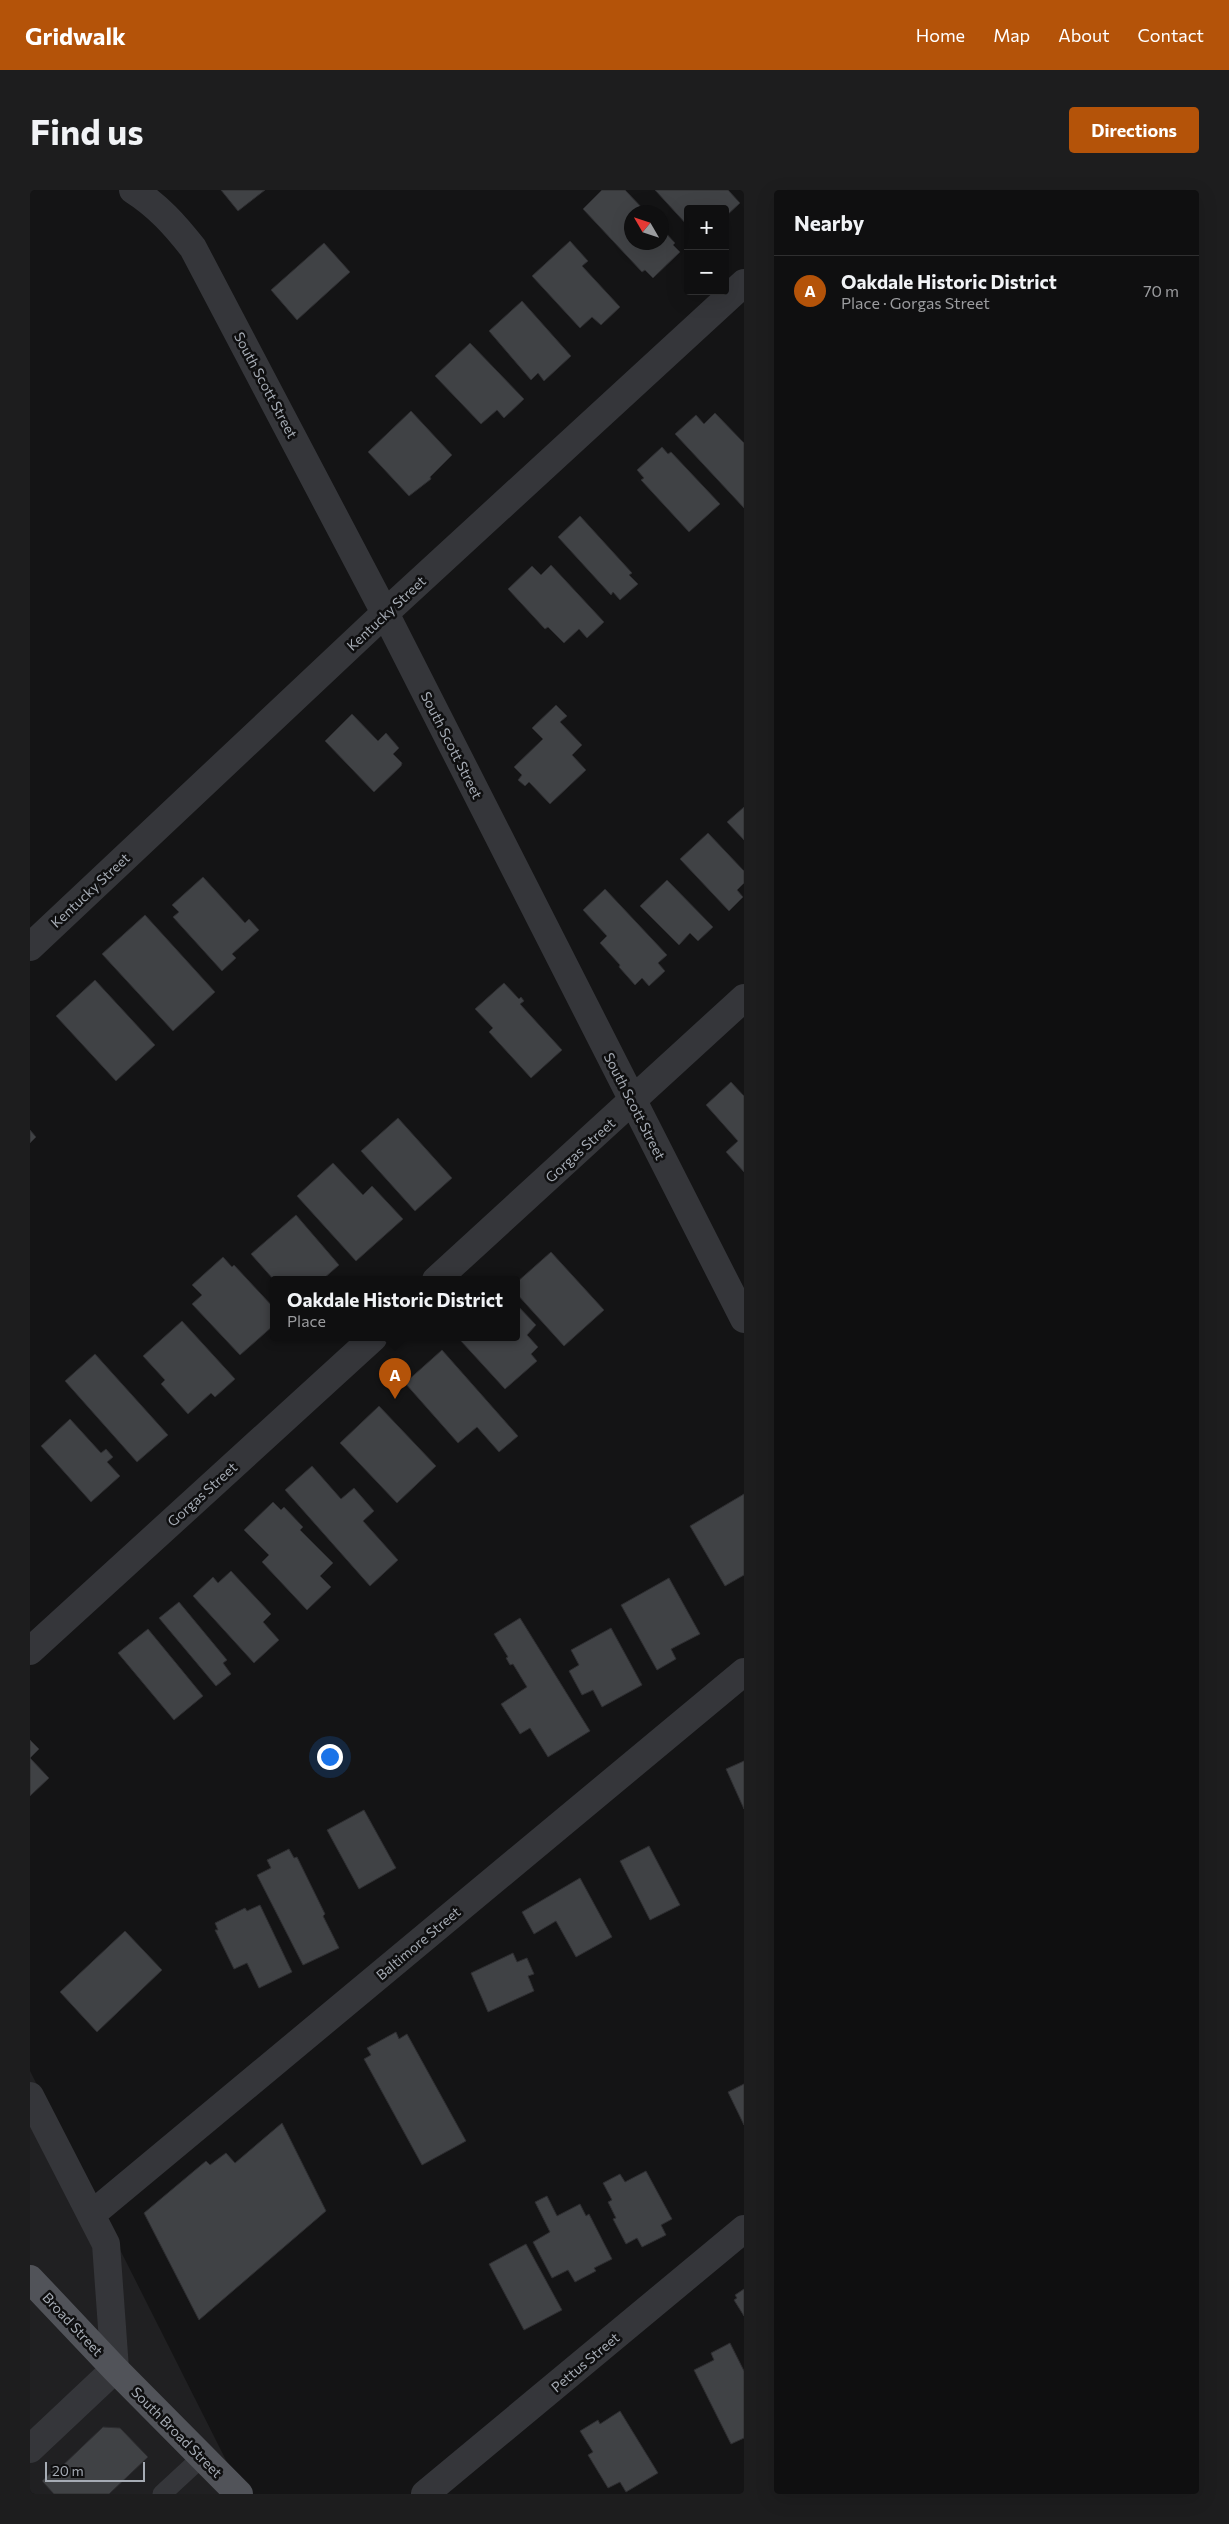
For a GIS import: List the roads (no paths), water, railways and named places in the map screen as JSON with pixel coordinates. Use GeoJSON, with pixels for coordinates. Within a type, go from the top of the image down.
{"type":"FeatureCollection","features":[{"type":"Feature","properties":{"kind":"main road","name":"Broad Street"},"geometry":{"type":"LineString","coordinates":[[30,2279],[115,2369]]}},
{"type":"Feature","properties":{"kind":"main road","name":"South Broad Street"},"geometry":{"type":"LineString","coordinates":[[115,2369],[239,2494]]}},
{"type":"Feature","properties":{"kind":"street","name":"South Scott Street"},"geometry":{"type":"LineString","coordinates":[[133,190],[154,203],[174,223],[194,248],[385,613],[744,1319]]}},
{"type":"Feature","properties":{"kind":"street","name":"Kentucky Street"},"geometry":{"type":"LineString","coordinates":[[30,947],[385,613],[744,283]]}},
{"type":"Feature","properties":{"kind":"street","name":"Gorgas Street"},"geometry":{"type":"LineString","coordinates":[[440,1276],[744,998]]}},
{"type":"Feature","properties":{"kind":"street","name":"Gorgas Street"},"geometry":{"type":"LineString","coordinates":[[30,1651],[371,1341]]}},
{"type":"Feature","properties":{"kind":"street","name":"Baltimore Street"},"geometry":{"type":"LineString","coordinates":[[91,2214],[744,1672]]}},
{"type":"Feature","properties":{"kind":"street"},"geometry":{"type":"LineString","coordinates":[[30,2096],[106,2244],[115,2369],[30,2449]]}},
{"type":"Feature","properties":{"kind":"street","name":"Pettus Street"},"geometry":{"type":"LineString","coordinates":[[425,2494],[744,2230]]}},
{"type":"Feature","properties":{"kind":"lane"},"geometry":{"type":"LineString","coordinates":[[162,2494],[202,2457]]}},
{"type":"Feature","properties":{"kind":"place","name":"Oakdale Historic District"},"geometry":{"type":"Point","coordinates":[395,1399]}}]}
